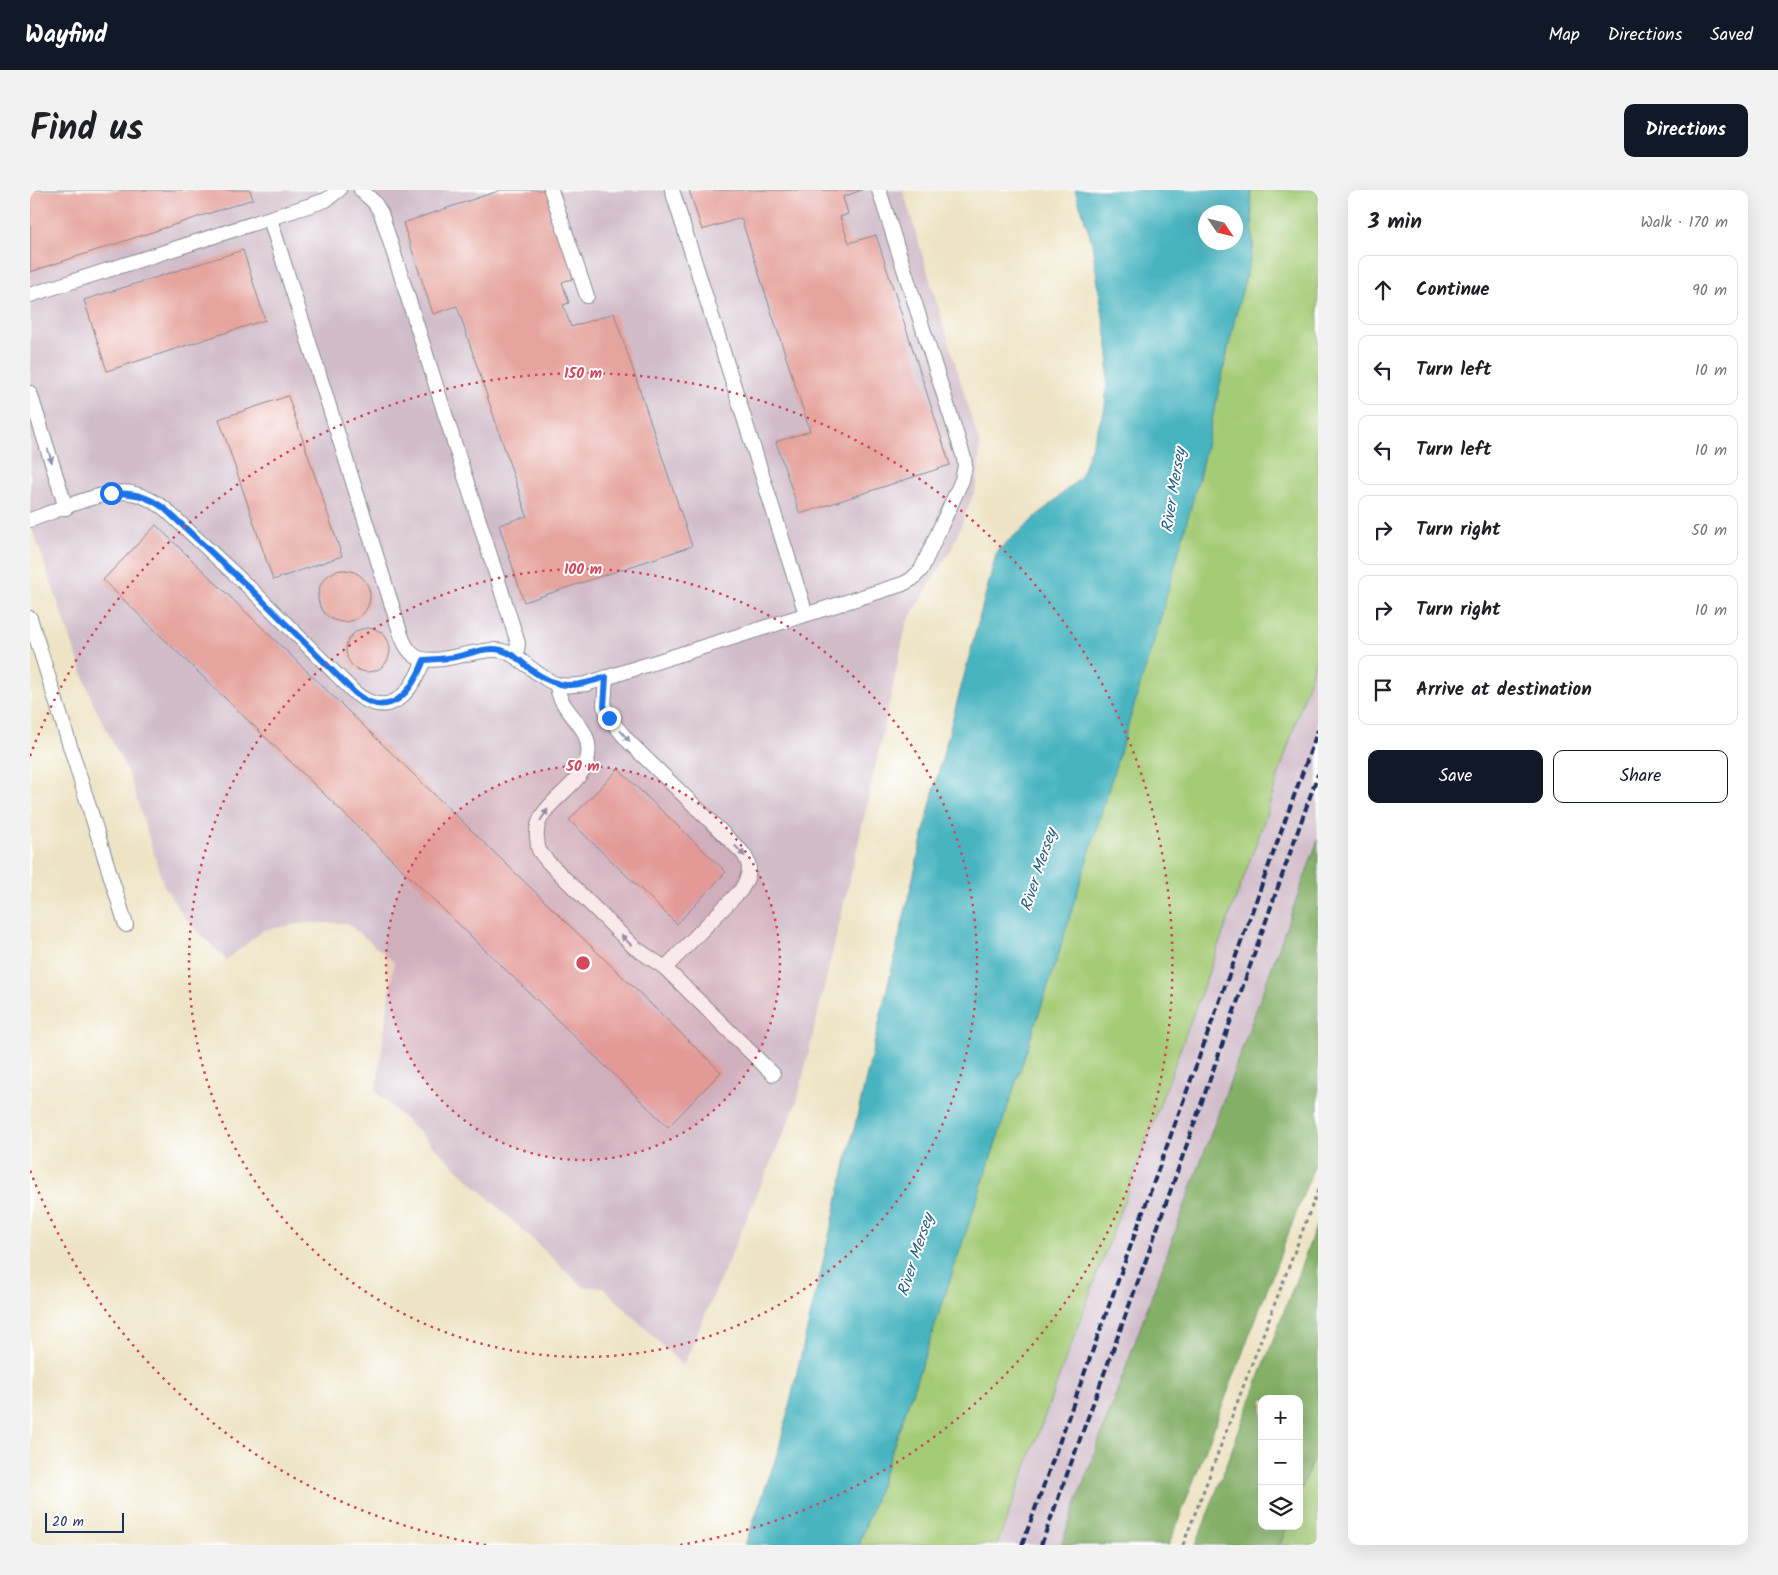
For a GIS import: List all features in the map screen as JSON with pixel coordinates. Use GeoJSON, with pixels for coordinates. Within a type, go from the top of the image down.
{"type":"FeatureCollection","features":[{"type":"Feature","properties":{"kind":"lane"},"geometry":{"type":"LineString","coordinates":[[30,295],[326,200],[339,190]]}},
{"type":"Feature","properties":{"kind":"lane"},"geometry":{"type":"LineString","coordinates":[[360,190],[374,202],[381,212],[518,643],[516,657]]}},
{"type":"Feature","properties":{"kind":"lane"},"geometry":{"type":"LineString","coordinates":[[551,190],[587,296]]}},
{"type":"Feature","properties":{"kind":"lane"},"geometry":{"type":"LineString","coordinates":[[672,190],[806,614]]}},
{"type":"Feature","properties":{"kind":"lane"},"geometry":{"type":"LineString","coordinates":[[270,219],[403,641],[409,651],[424,660],[456,657],[481,650],[499,650],[516,657],[543,678],[557,684],[570,686],[586,684],[903,584],[912,579],[920,570],[959,489],[964,474],[964,458],[879,190]]}},
{"type":"Feature","properties":{"kind":"lane"},"geometry":{"type":"LineString","coordinates":[[30,393],[66,508]]}},
{"type":"Feature","properties":{"kind":"lane"},"geometry":{"type":"LineString","coordinates":[[30,520],[111,493],[131,493],[149,498],[164,508],[250,588],[366,702],[380,706],[394,702],[413,683],[424,660]]}},
{"type":"Feature","properties":{"kind":"lane"},"geometry":{"type":"LineString","coordinates":[[30,618],[126,925]]}},
{"type":"Feature","properties":{"kind":"lane"},"geometry":{"type":"LineString","coordinates":[[606,677],[604,706],[609,718],[629,742],[741,851],[747,858],[750,868],[747,880],[740,890],[665,968]]}},
{"type":"Feature","properties":{"kind":"lane"},"geometry":{"type":"LineString","coordinates":[[557,684],[557,692],[561,701],[582,727],[587,739],[588,755],[585,767],[577,779],[540,819],[536,832],[538,849],[554,868],[634,947],[665,968],[773,1074]]}},
{"type":"Feature","properties":{"kind":"path"},"geometry":{"type":"LineString","coordinates":[[1183,1545],[1318,1190]]}},
{"type":"Feature","properties":{"kind":"shaded area"},"geometry":{"type":"Polygon","coordinates":[[[30,190],[903,190],[980,446],[977,485],[952,548],[907,622],[857,849],[797,1102],[683,1366],[603,1287],[583,1287],[376,1092],[394,962],[347,923],[305,923],[264,930],[226,960],[184,917],[164,886],[129,775],[93,703],[30,522],[30,190]]]}},
{"type":"Feature","properties":{"kind":"shaded area"},"geometry":{"type":"Polygon","coordinates":[[[1318,653],[1318,840],[1061,1545],[997,1545],[1260,833],[1318,653]]]}},
{"type":"Feature","properties":{"kind":"green space"},"geometry":{"type":"Polygon","coordinates":[[[1251,190],[1318,190],[1318,653],[1260,833],[997,1545],[859,1545],[926,1352],[1056,962],[1199,477],[1253,248],[1251,190]]]}},
{"type":"Feature","properties":{"kind":"green space"},"geometry":{"type":"Polygon","coordinates":[[[1318,840],[1318,1156],[1169,1545],[1061,1545],[1318,840]]]}},
{"type":"Feature","properties":{"kind":"green space"},"geometry":{"type":"Polygon","coordinates":[[[1318,1221],[1318,1447],[1303,1485],[1303,1395],[1258,1395],[1258,1530],[1286,1530],[1280,1545],[1196,1545],[1318,1221]]]}},
{"type":"Feature","properties":{"kind":"green space"},"geometry":{"type":"Polygon","coordinates":[[[1318,1447],[1318,1545],[1280,1545],[1286,1530],[1303,1530],[1303,1485],[1318,1447]]]}},
{"type":"Feature","properties":{"kind":"water","name":"River Mersey"},"geometry":{"type":"Polygon","coordinates":[[[1075,190],[1251,190],[1253,248],[1199,477],[1161,617],[1056,962],[926,1352],[859,1545],[745,1545],[779,1449],[933,793],[997,551],[1080,478],[1105,408],[1109,354],[1091,239],[1075,190]]]}},
{"type":"Feature","properties":{"kind":"building"},"geometry":{"type":"Polygon","coordinates":[[[30,190],[250,190],[253,199],[30,272],[30,190]]]}},
{"type":"Feature","properties":{"kind":"building"},"geometry":{"type":"Polygon","coordinates":[[[501,190],[549,190],[578,277],[562,282],[569,303],[563,305],[571,327],[614,313],[692,546],[524,602],[499,525],[527,516],[457,306],[433,314],[403,223],[501,190]]]}},
{"type":"Feature","properties":{"kind":"building"},"geometry":{"type":"Polygon","coordinates":[[[689,190],[862,190],[843,197],[848,214],[840,217],[849,243],[876,235],[950,465],[800,514],[776,442],[810,431],[741,218],[702,230],[689,190]]]}},
{"type":"Feature","properties":{"kind":"building"},"geometry":{"type":"Polygon","coordinates":[[[243,250],[265,320],[107,371],[84,300],[243,250]]]}},
{"type":"Feature","properties":{"kind":"building"},"geometry":{"type":"Polygon","coordinates":[[[288,396],[342,556],[273,580],[219,419],[288,396]]]}},
{"type":"Feature","properties":{"kind":"building"},"geometry":{"type":"Polygon","coordinates":[[[156,525],[721,1072],[668,1127],[103,580],[156,525]]]}},
{"type":"Feature","properties":{"kind":"building"},"geometry":{"type":"Polygon","coordinates":[[[339,570],[349,570],[363,577],[370,591],[370,601],[363,615],[349,622],[339,622],[329,618],[322,611],[318,601],[318,591],[322,581],[329,574],[339,570]]]}},
{"type":"Feature","properties":{"kind":"building"},"geometry":{"type":"Polygon","coordinates":[[[368,628],[380,632],[386,638],[390,650],[386,662],[380,668],[368,672],[356,668],[350,662],[346,650],[350,638],[356,632],[368,628]]]}},
{"type":"Feature","properties":{"kind":"building"},"geometry":{"type":"Polygon","coordinates":[[[618,769],[726,872],[677,924],[569,820],[618,769]]]}},
{"type":"Feature","properties":{"kind":"railway"},"geometry":{"type":"LineString","coordinates":[[1022,1545],[1318,730]]}},
{"type":"Feature","properties":{"kind":"railway"},"geometry":{"type":"LineString","coordinates":[[1041,1545],[1147,1257],[1318,774]]}},
{"type":"Feature","properties":{"kind":"route"},"geometry":{"type":"LineString","coordinates":[[111,493],[131,493],[149,498],[164,508],[257,595],[366,702],[380,706],[394,702],[413,683],[424,660],[456,657],[481,650],[499,650],[516,657],[543,678],[557,684],[570,686],[586,684],[606,677],[604,706],[609,718]]}}]}
